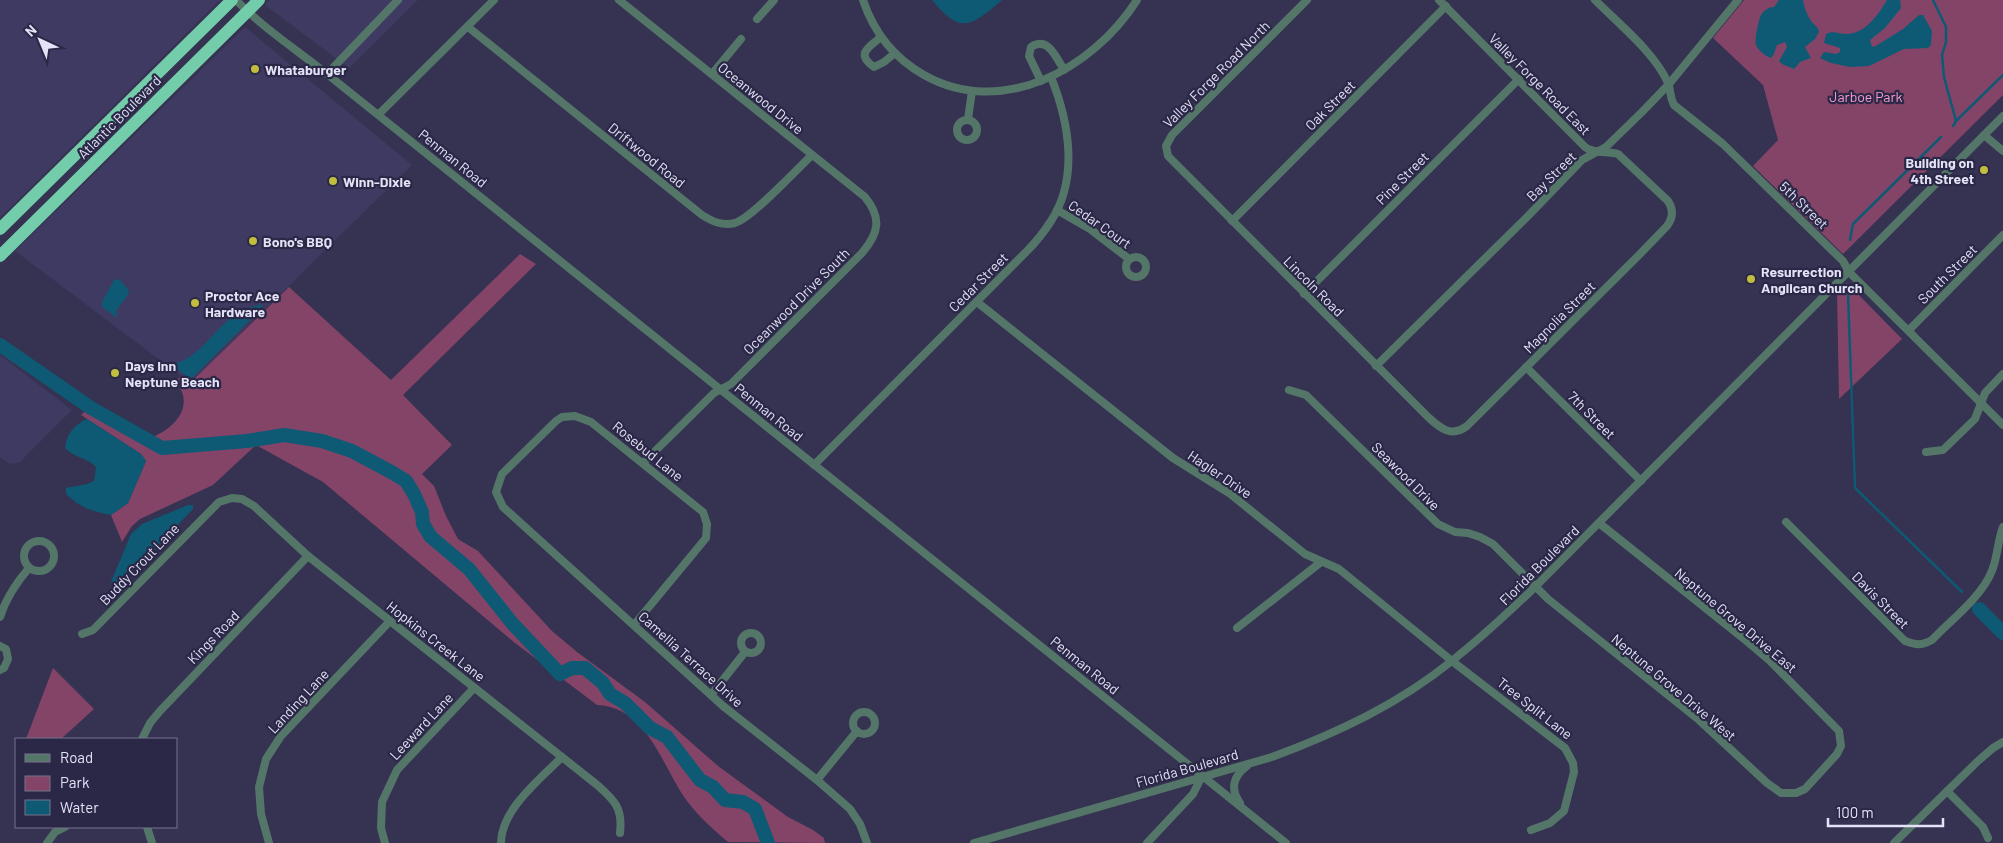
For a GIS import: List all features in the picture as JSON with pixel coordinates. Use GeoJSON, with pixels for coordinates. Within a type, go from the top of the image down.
{"type":"FeatureCollection","features":[{"type":"Feature","properties":{"kind":"highway","name":"Atlantic Boulevard"},"geometry":{"type":"LineString","coordinates":[[0,229],[232,0]]}},
{"type":"Feature","properties":{"kind":"highway","name":"Atlantic Boulevard"},"geometry":{"type":"LineString","coordinates":[[0,256],[259,0]]}},
{"type":"Feature","properties":{"kind":"street","name":"Penman Road"},"geometry":{"type":"LineString","coordinates":[[236,0],[247,12],[379,114],[1286,843]]}},
{"type":"Feature","properties":{"kind":"street"},"geometry":{"type":"LineString","coordinates":[[328,74],[398,0]]}},
{"type":"Feature","properties":{"kind":"street"},"geometry":{"type":"LineString","coordinates":[[379,114],[494,0]]}},
{"type":"Feature","properties":{"kind":"street","name":"Oceanwood Drive"},"geometry":{"type":"LineString","coordinates":[[619,0],[865,197],[875,212],[877,223]]}},
{"type":"Feature","properties":{"kind":"street"},"geometry":{"type":"LineString","coordinates":[[757,19],[774,0]]}},
{"type":"Feature","properties":{"kind":"street"},"geometry":{"type":"LineString","coordinates":[[863,0],[869,19],[895,53],[916,70],[938,82],[972,91],[1003,91],[1041,81],[1064,70],[1085,57],[1098,45],[1121,21],[1137,0]]}},
{"type":"Feature","properties":{"kind":"street","name":"Valley Forge Road North"},"geometry":{"type":"LineString","coordinates":[[1166,146],[1172,135],[1307,0]]}},
{"type":"Feature","properties":{"kind":"street","name":"Valley Forge Road East"},"geometry":{"type":"LineString","coordinates":[[1439,0],[1585,147],[1590,151],[1618,154],[1668,201],[1672,210]]}},
{"type":"Feature","properties":{"kind":"street","name":"5th Street"},"geometry":{"type":"LineString","coordinates":[[1596,0],[1648,54],[1669,84],[1669,96],[1674,105],[1723,144],[1788,206],[1843,261],[1850,272],[2003,425]]}},
{"type":"Feature","properties":{"kind":"street","name":"Bay Street"},"geometry":{"type":"LineString","coordinates":[[1376,366],[1582,160],[1606,147],[1669,84],[1738,0]]}},
{"type":"Feature","properties":{"kind":"street","name":"Oak Street"},"geometry":{"type":"LineString","coordinates":[[1232,221],[1446,6]]}},
{"type":"Feature","properties":{"kind":"street","name":"Driftwood Road"},"geometry":{"type":"LineString","coordinates":[[468,26],[702,215],[717,223],[725,224],[742,221],[812,155]]}},
{"type":"Feature","properties":{"kind":"street"},"geometry":{"type":"LineString","coordinates":[[881,37],[864,53],[864,58],[868,63],[874,67],[878,66],[895,53]]}},
{"type":"Feature","properties":{"kind":"street"},"geometry":{"type":"LineString","coordinates":[[712,74],[741,38]]}},
{"type":"Feature","properties":{"kind":"street"},"geometry":{"type":"LineString","coordinates":[[1041,81],[1030,56],[1031,47],[1035,44],[1046,44],[1064,70]]}},
{"type":"Feature","properties":{"kind":"street","name":"Cedar Street"},"geometry":{"type":"LineString","coordinates":[[814,465],[1040,237],[1057,210],[1063,195],[1067,175],[1069,144],[1062,108],[1051,77]]}},
{"type":"Feature","properties":{"kind":"street","name":"Pine Street"},"geometry":{"type":"LineString","coordinates":[[1304,294],[1519,79]]}},
{"type":"Feature","properties":{"kind":"street"},"geometry":{"type":"LineString","coordinates":[[968,119],[972,91]]}},
{"type":"Feature","properties":{"kind":"street","name":"Florida Boulevard"},"geometry":{"type":"LineString","coordinates":[[974,843],[1304,746],[1367,716],[1395,700],[1452,661],[1497,623],[1535,587],[2003,116]]}},
{"type":"Feature","properties":{"kind":"street"},"geometry":{"type":"LineString","coordinates":[[1984,135],[2003,151]]}},
{"type":"Feature","properties":{"kind":"street","name":"Lincoln Road"},"geometry":{"type":"LineString","coordinates":[[1166,146],[1168,156],[1173,162],[1376,366],[1442,430],[1454,432]]}},
{"type":"Feature","properties":{"kind":"street","name":"Cedar Court"},"geometry":{"type":"LineString","coordinates":[[1057,210],[1090,229],[1129,260]]}},
{"type":"Feature","properties":{"kind":"street","name":"Magnolia Street"},"geometry":{"type":"LineString","coordinates":[[1454,432],[1461,431],[1667,226],[1671,221],[1672,210]]}},
{"type":"Feature","properties":{"kind":"street","name":"Oceanwood Drive South"},"geometry":{"type":"LineString","coordinates":[[643,463],[714,393],[730,384],[862,253],[871,243],[877,223]]}},
{"type":"Feature","properties":{"kind":"street","name":"South Street"},"geometry":{"type":"LineString","coordinates":[[1909,330],[2003,235]]}},
{"type":"Feature","properties":{"kind":"street","name":"Hagler Drive"},"geometry":{"type":"LineString","coordinates":[[976,302],[1173,458],[1217,485],[1305,554],[1339,569],[1452,661]]}},
{"type":"Feature","properties":{"kind":"street","name":"7th Street"},"geometry":{"type":"LineString","coordinates":[[1526,367],[1641,481]]}},
{"type":"Feature","properties":{"kind":"street"},"geometry":{"type":"LineString","coordinates":[[1926,452],[1943,450],[1975,419],[1985,393],[2003,374]]}},
{"type":"Feature","properties":{"kind":"street","name":"Seawood Drive"},"geometry":{"type":"LineString","coordinates":[[1289,390],[1306,395],[1438,524],[1455,532],[1468,533],[1480,537],[1493,544],[1535,587]]}},
{"type":"Feature","properties":{"kind":"street","name":"Rosebud Lane"},"geometry":{"type":"LineString","coordinates":[[496,492],[499,480],[507,468],[556,421],[569,416],[586,418],[592,422],[699,508],[706,516],[708,531],[706,538],[634,625]]}},
{"type":"Feature","properties":{"kind":"street","name":"Camellia Terrace Drive"},"geometry":{"type":"LineString","coordinates":[[496,492],[498,500],[509,513],[711,695],[817,780],[856,815],[867,843]]}},
{"type":"Feature","properties":{"kind":"street","name":"Hopkins Creek Lane"},"geometry":{"type":"LineString","coordinates":[[212,508],[219,502],[232,498],[242,500],[254,506],[308,556],[596,784],[617,805],[622,819],[620,833]]}},
{"type":"Feature","properties":{"kind":"street","name":"Buddy Crout Lane"},"geometry":{"type":"LineString","coordinates":[[82,634],[93,630],[212,508]]}},
{"type":"Feature","properties":{"kind":"street","name":"Davis Street"},"geometry":{"type":"LineString","coordinates":[[1786,522],[1905,641],[1916,646],[1932,640],[1981,590],[1991,575],[2003,527]]}},
{"type":"Feature","properties":{"kind":"street","name":"Neptune Grove Drive East"},"geometry":{"type":"LineString","coordinates":[[1599,523],[1769,660],[1832,722],[1839,731],[1841,746],[1838,754],[1822,771]]}},
{"type":"Feature","properties":{"kind":"street"},"geometry":{"type":"LineString","coordinates":[[35,541],[46,542],[54,549],[55,560],[49,569],[38,572],[29,568],[24,558],[26,548],[35,541]]}},
{"type":"Feature","properties":{"kind":"street","name":"Kings Road"},"geometry":{"type":"LineString","coordinates":[[142,738],[150,723],[160,711],[308,556]]}},
{"type":"Feature","properties":{"kind":"street"},"geometry":{"type":"LineString","coordinates":[[1236,628],[1321,562]]}},
{"type":"Feature","properties":{"kind":"street"},"geometry":{"type":"LineString","coordinates":[[0,618],[2,602],[29,568]]}},
{"type":"Feature","properties":{"kind":"street","name":"Neptune Grove Drive West"},"geometry":{"type":"LineString","coordinates":[[1535,587],[1699,720],[1766,783],[1781,793],[1796,793],[1804,789],[1822,771]]}},
{"type":"Feature","properties":{"kind":"street","name":"Landing Lane"},"geometry":{"type":"LineString","coordinates":[[269,843],[261,814],[259,787],[266,759],[280,736],[390,621]]}},
{"type":"Feature","properties":{"kind":"street"},"geometry":{"type":"LineString","coordinates":[[0,646],[6,650],[8,659],[4,668],[0,670]]}},
{"type":"Feature","properties":{"kind":"street"},"geometry":{"type":"LineString","coordinates":[[711,695],[745,652]]}},
{"type":"Feature","properties":{"kind":"street","name":"Tree Split Lane"},"geometry":{"type":"LineString","coordinates":[[1452,661],[1556,740],[1570,754],[1574,772],[1564,811],[1550,823],[1531,830]]}},
{"type":"Feature","properties":{"kind":"street","name":"Leeward Lane"},"geometry":{"type":"LineString","coordinates":[[384,843],[381,828],[382,802],[397,770],[474,688]]}},
{"type":"Feature","properties":{"kind":"street"},"geometry":{"type":"LineString","coordinates":[[817,780],[857,731]]}},
{"type":"Feature","properties":{"kind":"street"},"geometry":{"type":"LineString","coordinates":[[1894,843],[1947,790],[1993,748],[2003,742]]}},
{"type":"Feature","properties":{"kind":"street"},"geometry":{"type":"LineString","coordinates":[[501,843],[504,824],[512,810],[562,757]]}},
{"type":"Feature","properties":{"kind":"street"},"geometry":{"type":"LineString","coordinates":[[1247,812],[1234,795],[1233,785],[1236,776],[1251,763]]}},
{"type":"Feature","properties":{"kind":"street"},"geometry":{"type":"LineString","coordinates":[[1147,843],[1193,794],[1202,776]]}},
{"type":"Feature","properties":{"kind":"street"},"geometry":{"type":"LineString","coordinates":[[1947,790],[1983,827],[1988,838]]}},
{"type":"Feature","properties":{"kind":"street"},"geometry":{"type":"LineString","coordinates":[[47,843],[55,832],[63,828]]}},
{"type":"Feature","properties":{"kind":"street"},"geometry":{"type":"LineString","coordinates":[[147,828],[152,843]]}},
{"type":"Feature","properties":{"kind":"shaded area"},"geometry":{"type":"Polygon","coordinates":[[[0,0],[220,0],[0,218],[0,0]]]}},
{"type":"Feature","properties":{"kind":"shaded area"},"geometry":{"type":"Polygon","coordinates":[[[270,0],[418,0],[349,68],[265,5],[270,0]]]}},
{"type":"Feature","properties":{"kind":"shaded area"},"geometry":{"type":"Polygon","coordinates":[[[245,27],[412,165],[192,381],[181,376],[15,251],[245,27]]]}},
{"type":"Feature","properties":{"kind":"shaded area"},"geometry":{"type":"Polygon","coordinates":[[[0,355],[72,410],[19,463],[10,464],[0,457],[0,355]]]}},
{"type":"Feature","properties":{"kind":"green space","name":"Jarboe Park"},"geometry":{"type":"Polygon","coordinates":[[[1744,0],[2003,0],[2003,95],[1843,254],[1753,166],[1778,140],[1763,85],[1713,38],[1744,0]]]}},
{"type":"Feature","properties":{"kind":"green space"},"geometry":{"type":"Polygon","coordinates":[[[520,254],[536,264],[403,395],[452,445],[422,474],[434,486],[458,539],[478,551],[552,631],[577,652],[645,702],[718,766],[788,817],[813,830],[824,838],[825,843],[728,842],[691,807],[652,741],[629,716],[614,708],[597,705],[515,643],[323,482],[256,445],[213,485],[140,519],[132,526],[122,542],[111,515],[128,503],[146,461],[141,454],[81,415],[92,405],[150,438],[163,432],[175,422],[184,403],[181,390],[175,381],[181,376],[192,381],[289,287],[391,380],[520,254]]]}},
{"type":"Feature","properties":{"kind":"green space"},"geometry":{"type":"Polygon","coordinates":[[[1847,283],[1902,339],[1839,399],[1837,291],[1847,283]]]}},
{"type":"Feature","properties":{"kind":"green space"},"geometry":{"type":"Polygon","coordinates":[[[53,668],[94,709],[62,738],[26,738],[53,668]]]}},
{"type":"Feature","properties":{"kind":"water"},"geometry":{"type":"Polygon","coordinates":[[[932,0],[1002,0],[982,16],[966,23],[951,19],[932,0]]]}},
{"type":"Feature","properties":{"kind":"water"},"geometry":{"type":"Polygon","coordinates":[[[1779,0],[1803,0],[1808,16],[1819,32],[1815,39],[1805,47],[1811,58],[1800,62],[1794,69],[1779,61],[1787,47],[1785,42],[1777,45],[1771,58],[1762,53],[1756,45],[1756,35],[1761,15],[1767,9],[1774,7],[1779,0]]]}},
{"type":"Feature","properties":{"kind":"water"},"geometry":{"type":"Polygon","coordinates":[[[1887,0],[1900,0],[1901,8],[1885,28],[1870,40],[1872,46],[1874,47],[1903,29],[1919,15],[1923,15],[1932,31],[1931,45],[1928,48],[1904,49],[1869,66],[1850,67],[1831,63],[1820,58],[1824,52],[1836,54],[1840,52],[1840,48],[1824,43],[1826,34],[1834,32],[1846,34],[1859,31],[1870,23],[1887,0]]]}},
{"type":"Feature","properties":{"kind":"water"},"geometry":{"type":"Polygon","coordinates":[[[119,279],[128,289],[129,293],[116,311],[116,317],[102,307],[102,302],[114,280],[119,279]]]}},
{"type":"Feature","properties":{"kind":"water"},"geometry":{"type":"Polygon","coordinates":[[[262,304],[261,309],[193,377],[189,378],[173,366],[171,363],[179,362],[196,352],[233,316],[243,310],[262,304]]]}},
{"type":"Feature","properties":{"kind":"water"},"geometry":{"type":"Polygon","coordinates":[[[87,419],[141,454],[146,461],[128,503],[111,515],[87,508],[66,494],[66,488],[94,481],[96,467],[65,448],[67,438],[72,430],[87,419]]]}},
{"type":"Feature","properties":{"kind":"water"},"geometry":{"type":"Polygon","coordinates":[[[188,505],[193,505],[193,509],[119,586],[113,586],[111,582],[131,534],[142,524],[188,505]]]}},
{"type":"Feature","properties":{"kind":"waterway"},"geometry":{"type":"LineString","coordinates":[[1933,0],[1946,27],[1946,42],[1942,55],[1944,77],[1956,121],[1953,126]]}},
{"type":"Feature","properties":{"kind":"waterway"},"geometry":{"type":"LineString","coordinates":[[1956,121],[2003,75]]}},
{"type":"Feature","properties":{"kind":"waterway"},"geometry":{"type":"LineString","coordinates":[[1850,240],[1853,224],[1941,137]]}},
{"type":"Feature","properties":{"kind":"waterway"},"geometry":{"type":"LineString","coordinates":[[1848,294],[1855,488],[1962,592]]}},
{"type":"Feature","properties":{"kind":"waterway"},"geometry":{"type":"LineString","coordinates":[[0,345],[91,408],[162,448],[247,441],[284,435],[322,441],[352,451],[406,481],[414,494],[422,512],[423,524],[431,537],[469,569],[512,623],[560,674],[572,668],[585,668],[603,683],[610,694],[625,703],[650,728],[667,737],[700,780],[713,787],[725,800],[743,802],[755,809],[768,843]]}},
{"type":"Feature","properties":{"kind":"waterway"},"geometry":{"type":"LineString","coordinates":[[1979,609],[2003,633]]}},
{"type":"Feature","properties":{"kind":"place","name":"Whataburger"},"geometry":{"type":"Point","coordinates":[255,69]}},
{"type":"Feature","properties":{"kind":"place","name":"Building on 4th Street"},"geometry":{"type":"Point","coordinates":[1984,170]}},
{"type":"Feature","properties":{"kind":"place","name":"Winn-Dixie"},"geometry":{"type":"Point","coordinates":[333,181]}},
{"type":"Feature","properties":{"kind":"place","name":"Bono's BBQ"},"geometry":{"type":"Point","coordinates":[253,241]}},
{"type":"Feature","properties":{"kind":"place","name":"Resurrection Anglican Church"},"geometry":{"type":"Point","coordinates":[1751,279]}},
{"type":"Feature","properties":{"kind":"place","name":"Proctor Ace Hardware"},"geometry":{"type":"Point","coordinates":[195,303]}},
{"type":"Feature","properties":{"kind":"place","name":"Days Inn Neptune Beach"},"geometry":{"type":"Point","coordinates":[115,373]}}]}
